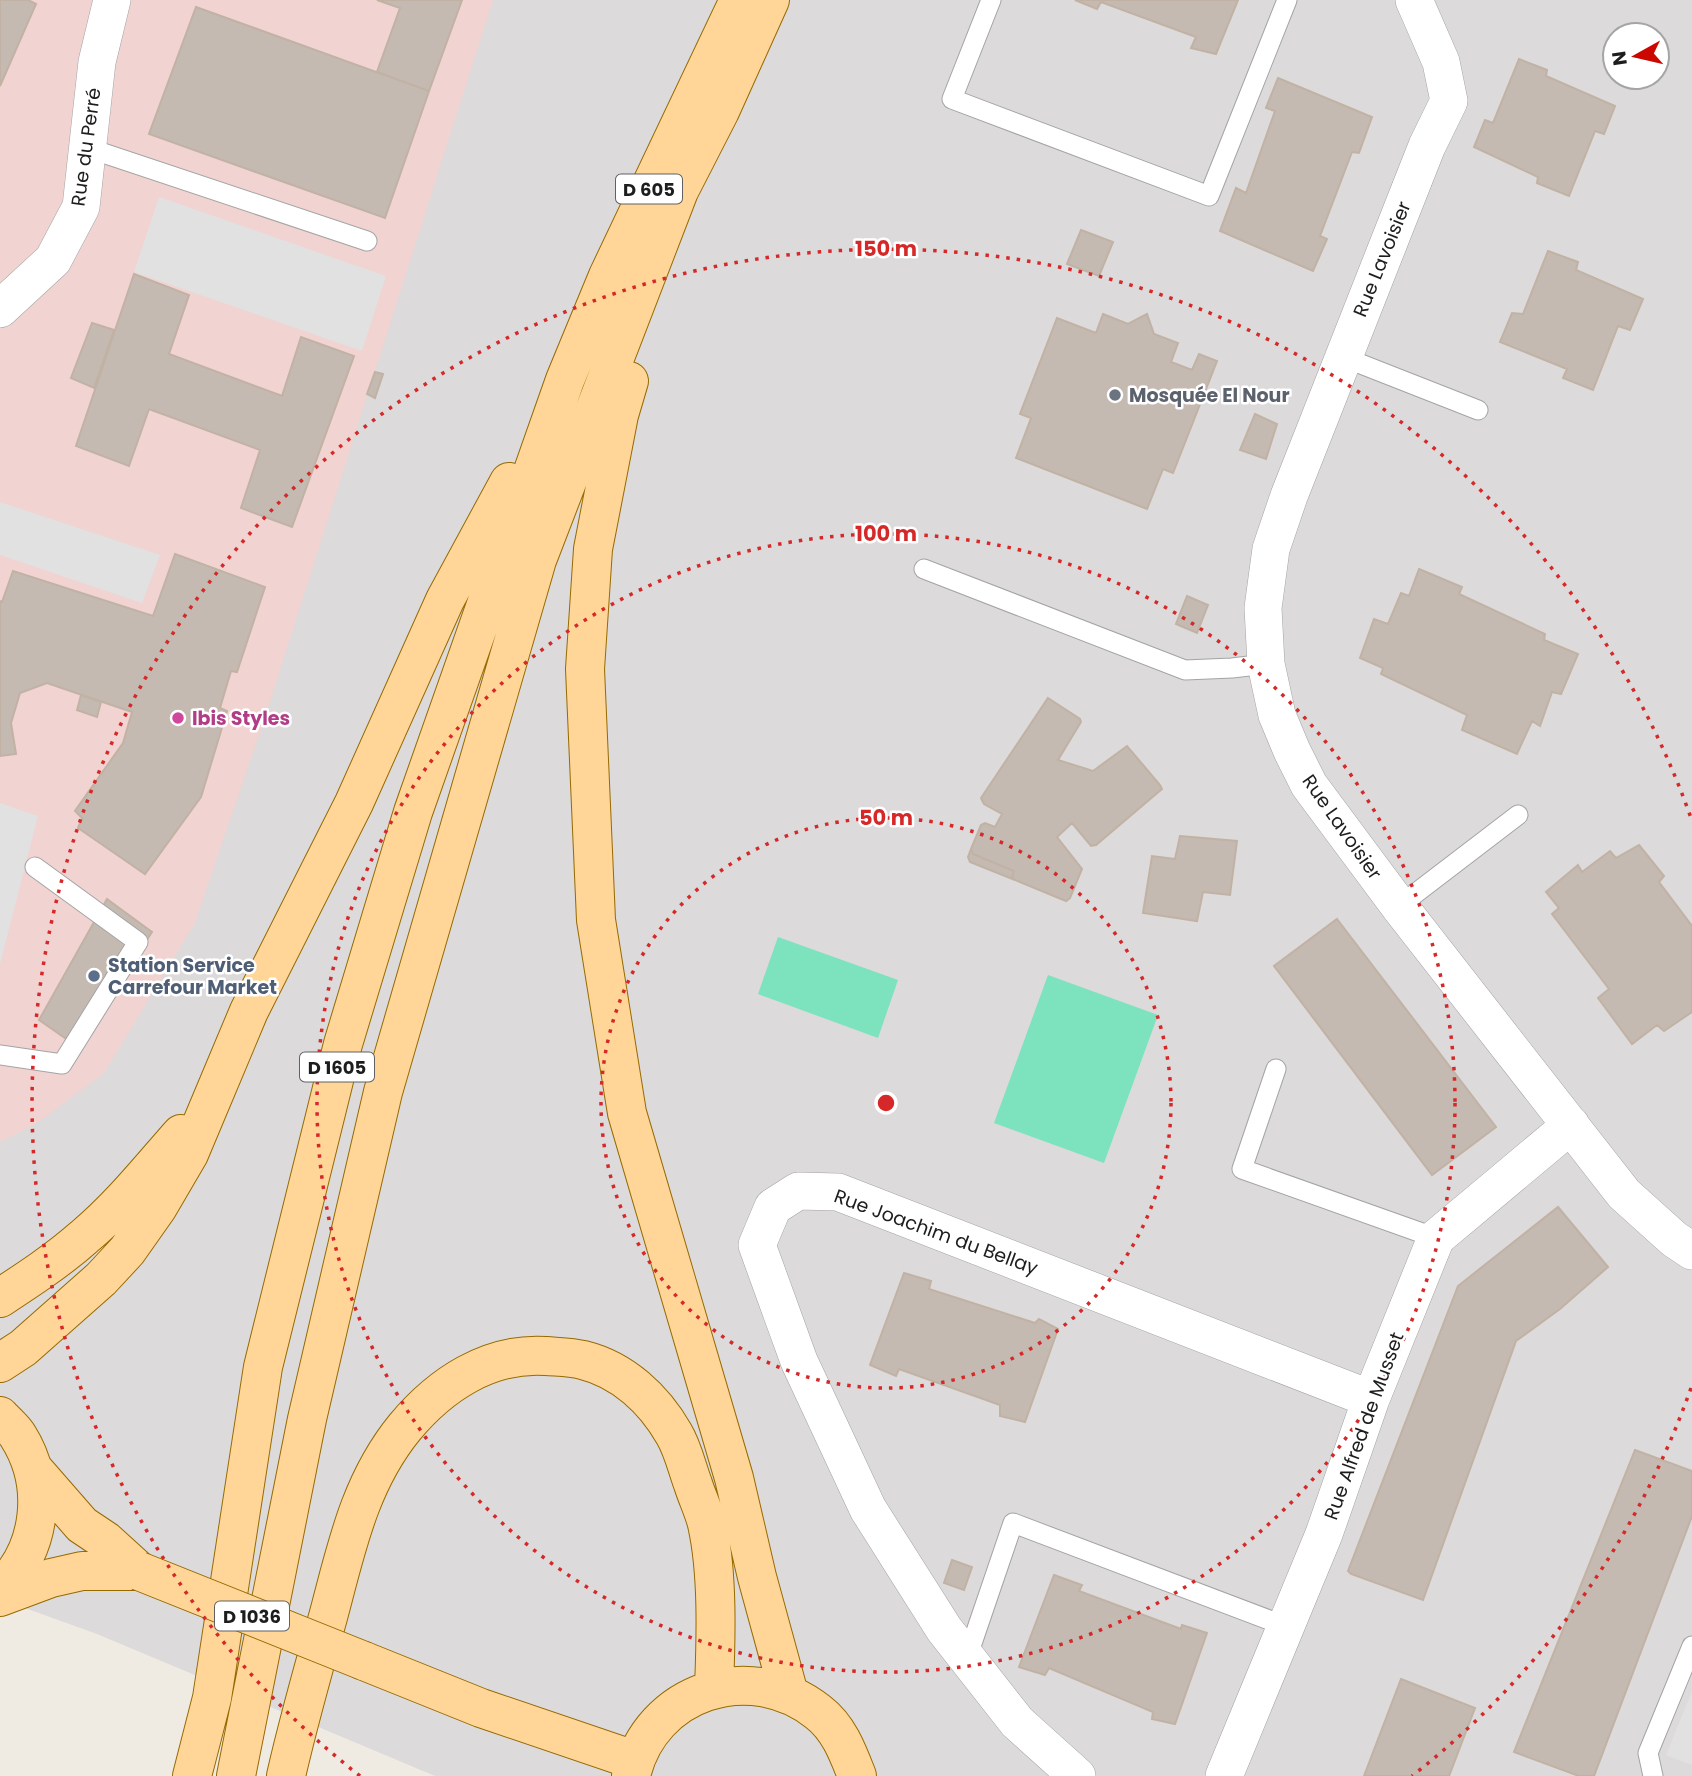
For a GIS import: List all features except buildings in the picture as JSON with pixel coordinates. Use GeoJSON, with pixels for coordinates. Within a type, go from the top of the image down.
{"type":"FeatureCollection","features":[{"type":"Feature","properties":{"kind":"main road","name":"D 605"},"geometry":{"type":"LineString","coordinates":[[565,380],[608,276],[739,0]]}},
{"type":"Feature","properties":{"kind":"main road","name":"D 605"},"geometry":{"type":"LineString","coordinates":[[679,191],[720,111],[770,0]]}},
{"type":"Feature","properties":{"kind":"main road"},"geometry":{"type":"LineString","coordinates":[[679,191],[619,415],[593,549],[585,669],[596,920],[627,1113],[734,1478],[757,1577],[789,1694]]}},
{"type":"Feature","properties":{"kind":"main road","name":"D 1605"},"geometry":{"type":"LineString","coordinates":[[236,1776],[307,1419],[383,1091],[537,561],[679,191]]}},
{"type":"Feature","properties":{"kind":"main road"},"geometry":{"type":"LineString","coordinates":[[0,1363],[23,1348],[101,1279],[127,1251],[158,1207],[189,1154],[248,1012],[354,803],[445,600],[565,380]]}},
{"type":"Feature","properties":{"kind":"main road","name":"D 1605"},"geometry":{"type":"LineString","coordinates":[[192,1776],[212,1698],[263,1367],[343,1044],[413,812],[565,380]]}},
{"type":"Feature","properties":{"kind":"main road"},"geometry":{"type":"LineString","coordinates":[[0,1298],[44,1269],[86,1236],[210,1101]]}},
{"type":"Feature","properties":{"kind":"main road"},"geometry":{"type":"LineString","coordinates":[[286,1776],[354,1519],[380,1464],[404,1429],[431,1399],[462,1376],[497,1361],[539,1356],[581,1359],[615,1372],[643,1392],[675,1436],[707,1524],[712,1567],[715,1688]]}},
{"type":"Feature","properties":{"kind":"main road"},"geometry":{"type":"LineString","coordinates":[[0,1416],[18,1436],[34,1470],[39,1506],[32,1542],[13,1577],[0,1589]]}},
{"type":"Feature","properties":{"kind":"main road","name":"D 1036"},"geometry":{"type":"LineString","coordinates":[[34,1470],[82,1525],[106,1541],[139,1572]]}},
{"type":"Feature","properties":{"kind":"main road","name":"D 1036"},"geometry":{"type":"LineString","coordinates":[[0,1597],[51,1578],[82,1571],[139,1572],[632,1768]]}},
{"type":"Feature","properties":{"kind":"main road"},"geometry":{"type":"LineString","coordinates":[[632,1768],[653,1727],[681,1703],[715,1688],[751,1685],[789,1694],[820,1713],[844,1742],[857,1776]]}},
{"type":"Feature","properties":{"kind":"street","name":"Rue du Perré"},"geometry":{"type":"LineString","coordinates":[[0,309],[53,260],[81,207],[97,62],[112,0]]}},
{"type":"Feature","properties":{"kind":"street","name":"Rue Lavoisier"},"geometry":{"type":"LineString","coordinates":[[1414,0],[1441,62],[1449,101],[1427,146],[1271,548],[1263,608],[1266,664],[1277,715],[1310,785],[1399,906],[1624,1194],[1674,1239],[1692,1251]]}},
{"type":"Feature","properties":{"kind":"street","name":"Rue Alfred de Musset"},"geometry":{"type":"LineString","coordinates":[[1224,1776],[1324,1534],[1371,1399],[1436,1238],[1571,1125]]}},
{"type":"Feature","properties":{"kind":"street","name":"Rue Joachim du Bellay"},"geometry":{"type":"LineString","coordinates":[[1077,1776],[1017,1722],[944,1629],[868,1509],[799,1361],[757,1245],[774,1207],[798,1191],[838,1192],[1371,1399]]}},
{"type":"Feature","properties":{"kind":"lane"},"geometry":{"type":"LineString","coordinates":[[991,0],[951,99],[1209,195],[1287,0]]}},
{"type":"Feature","properties":{"kind":"lane"},"geometry":{"type":"LineString","coordinates":[[88,148],[367,241]]}},
{"type":"Feature","properties":{"kind":"lane"},"geometry":{"type":"LineString","coordinates":[[1343,357],[1478,410]]}},
{"type":"Feature","properties":{"kind":"lane"},"geometry":{"type":"LineString","coordinates":[[924,569],[1185,670],[1266,664]]}},
{"type":"Feature","properties":{"kind":"lane"},"geometry":{"type":"LineString","coordinates":[[1399,906],[1518,815]]}},
{"type":"Feature","properties":{"kind":"lane"},"geometry":{"type":"LineString","coordinates":[[0,1055],[62,1064],[138,942],[35,867]]}},
{"type":"Feature","properties":{"kind":"lane"},"geometry":{"type":"LineString","coordinates":[[1276,1069],[1242,1169],[1436,1238]]}},
{"type":"Feature","properties":{"kind":"lane"},"geometry":{"type":"LineString","coordinates":[[967,1658],[1013,1523],[1285,1626]]}},
{"type":"Feature","properties":{"kind":"lane"},"geometry":{"type":"LineString","coordinates":[[1653,1776],[1648,1753],[1692,1646]]}},
{"type":"Feature","properties":{"kind":"shaded area"},"geometry":{"type":"Polygon","coordinates":[[[0,0],[1692,0],[1692,1776],[435,1776],[97,1634],[0,1599],[0,0]]]}},
{"type":"Feature","properties":{"kind":"shaded area"},"geometry":{"type":"Polygon","coordinates":[[[0,0],[493,0],[266,714],[195,923],[104,1073],[36,1124],[0,1142],[0,0]]]}},
{"type":"Feature","properties":{"kind":"shaded area"},"geometry":{"type":"Polygon","coordinates":[[[159,197],[386,276],[362,351],[134,272],[159,197]]]}},
{"type":"Feature","properties":{"kind":"shaded area"},"geometry":{"type":"Polygon","coordinates":[[[0,502],[160,555],[142,603],[0,555],[0,502]]]}},
{"type":"Feature","properties":{"kind":"shaded area"},"geometry":{"type":"Polygon","coordinates":[[[0,803],[38,816],[0,964],[0,803]]]}},
{"type":"Feature","properties":{"kind":"shaded area"},"geometry":{"type":"Polygon","coordinates":[[[1692,1691],[1692,1765],[1666,1755],[1692,1691]]]}},
{"type":"Feature","properties":{"kind":"green space"},"geometry":{"type":"Polygon","coordinates":[[[778,937],[898,980],[878,1038],[758,994],[778,937]]]}},
{"type":"Feature","properties":{"kind":"green space"},"geometry":{"type":"Polygon","coordinates":[[[1048,975],[1158,1015],[1104,1163],[994,1123],[1048,975]]]}},
{"type":"Feature","properties":{"kind":"place","name":"Mosquée El Nour"},"geometry":{"type":"Point","coordinates":[1115,395]}},
{"type":"Feature","properties":{"kind":"place","name":"Ibis Styles"},"geometry":{"type":"Point","coordinates":[178,718]}},
{"type":"Feature","properties":{"kind":"place","name":"Station Service Carrefour Market"},"geometry":{"type":"Point","coordinates":[94,976]}}]}
